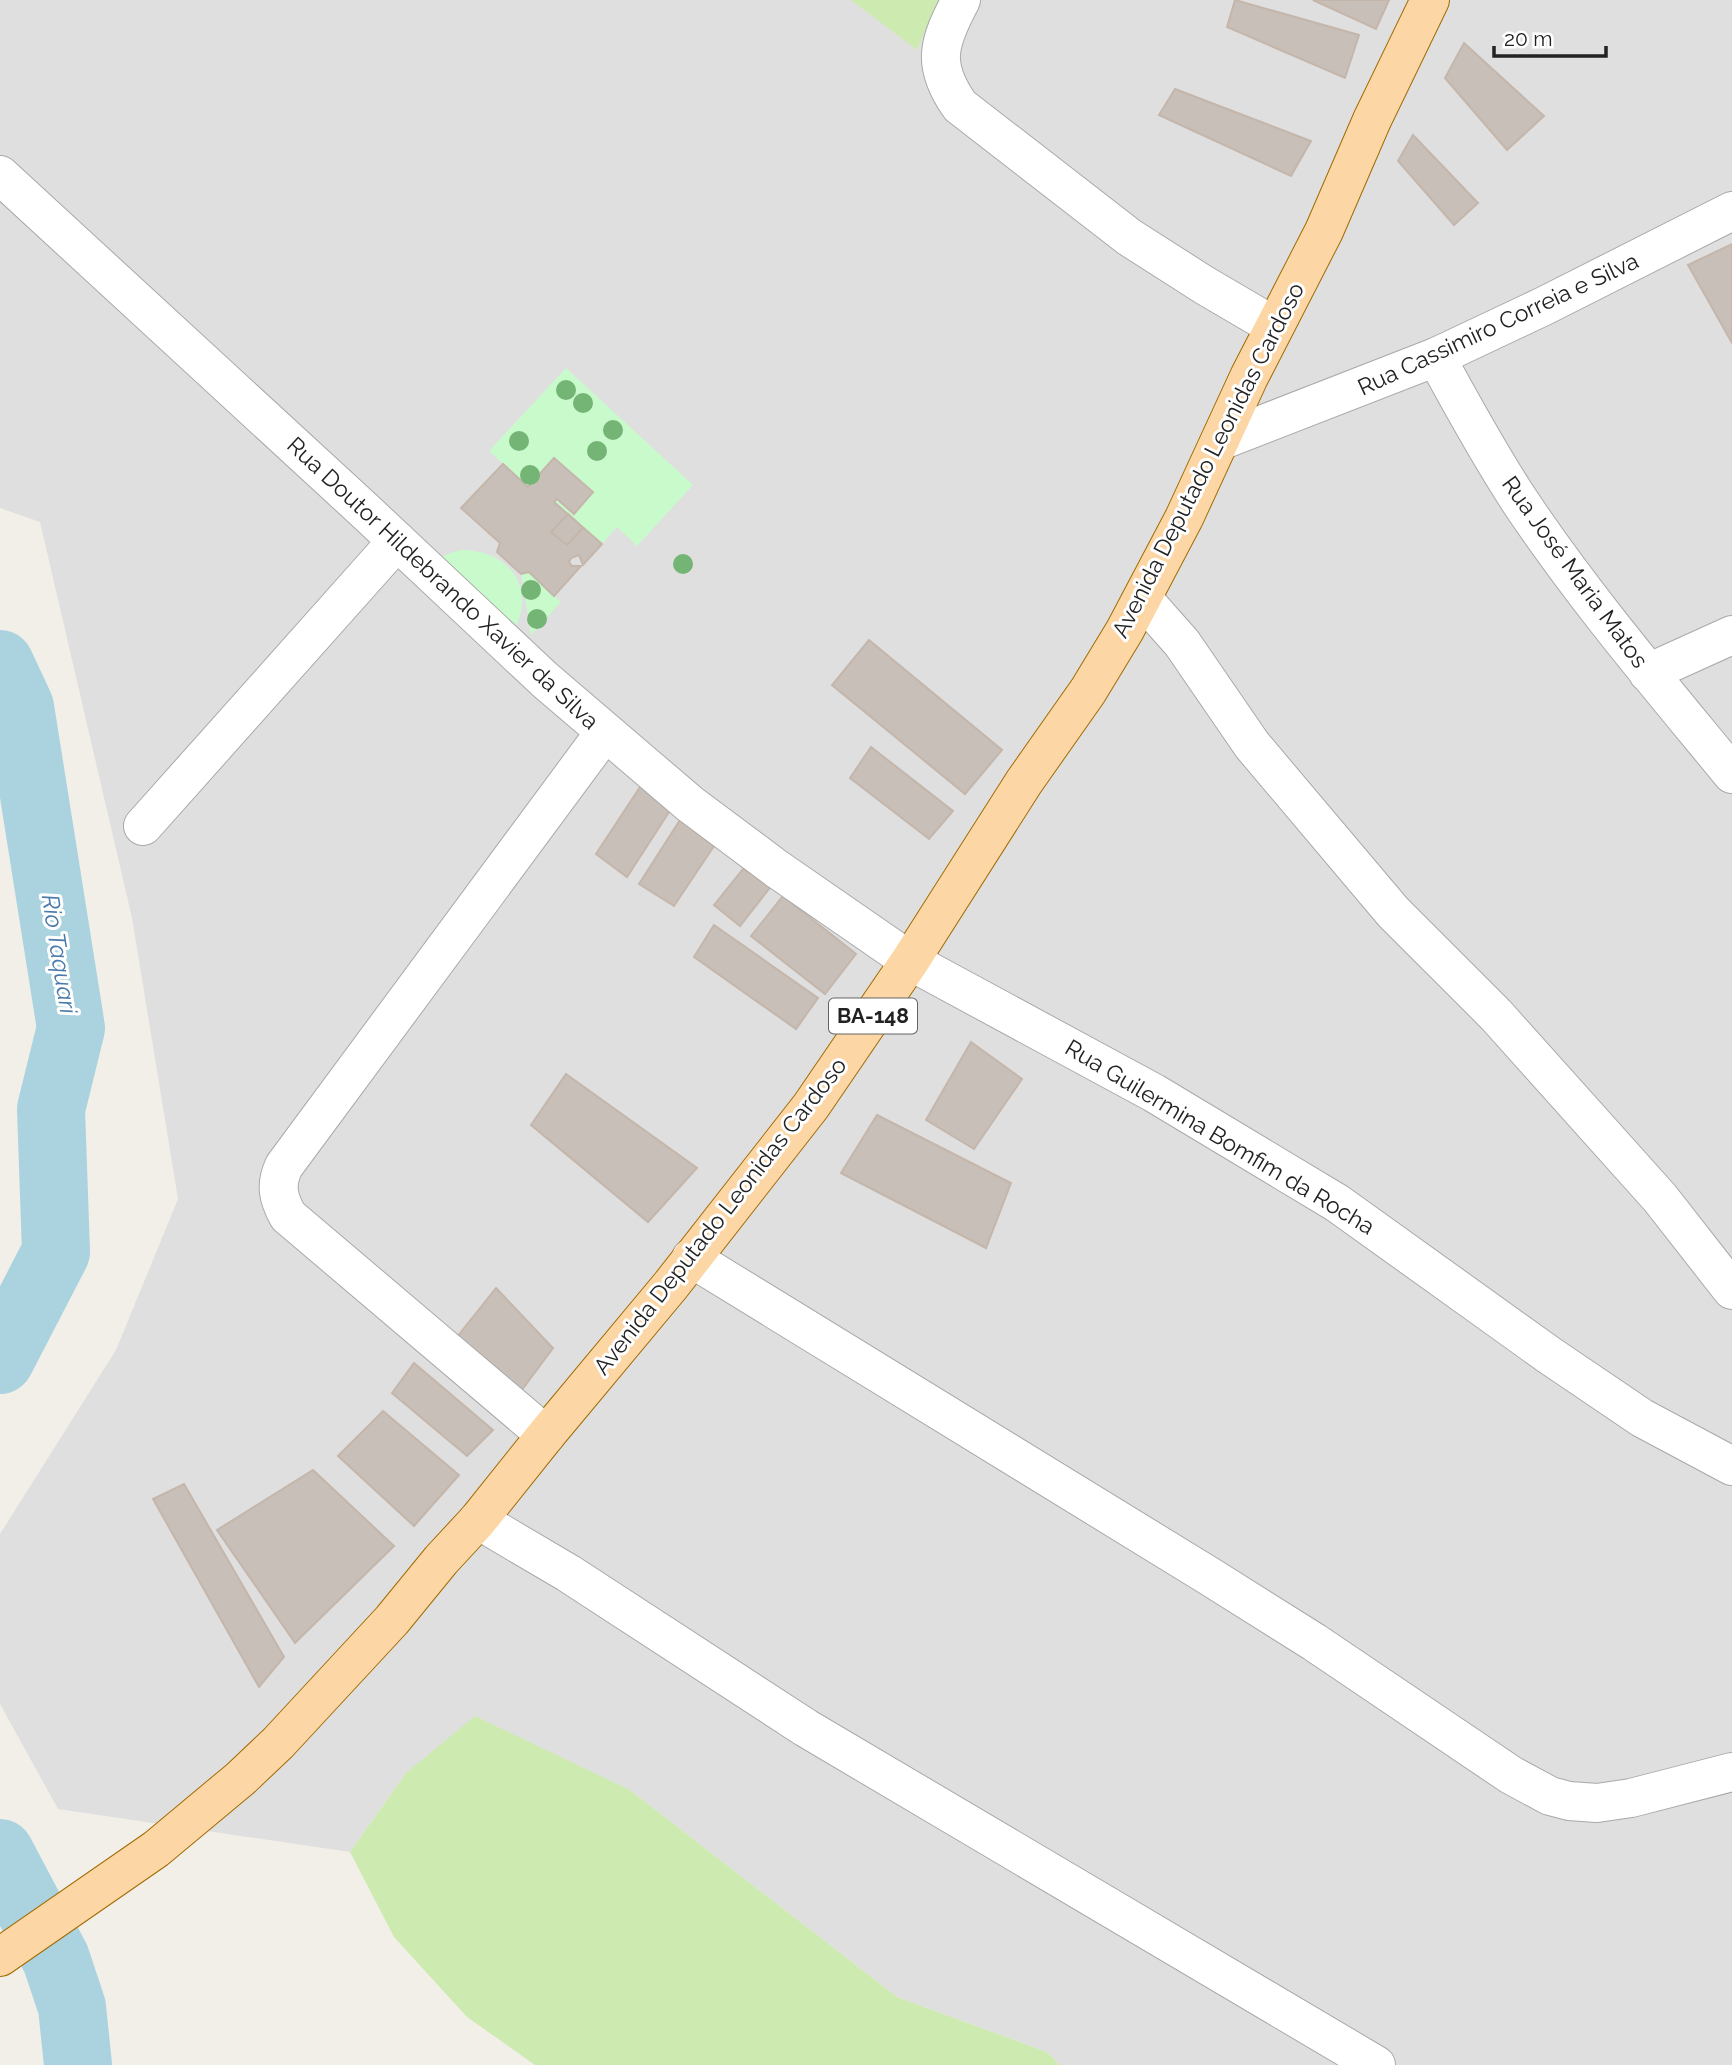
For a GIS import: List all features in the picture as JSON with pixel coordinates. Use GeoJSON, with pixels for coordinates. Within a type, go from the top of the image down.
{"type":"FeatureCollection","features":[{"type":"Feature","properties":{"kind":"main road","name":"Avenida Deputado Leonidas Cardoso"},"geometry":{"type":"LineString","coordinates":[[0,1957],[156,1849],[240,1779],[278,1743],[393,1620],[440,1560],[478,1520],[671,1285],[811,1105],[910,961],[1024,782],[1088,691],[1143,599],[1274,326],[1324,230],[1372,120],[1430,0]]}},
{"type":"Feature","properties":{"kind":"street"},"geometry":{"type":"LineString","coordinates":[[961,0],[942,45],[941,66],[946,86],[960,106],[1129,237],[1274,326]]}},
{"type":"Feature","properties":{"kind":"street","name":"Rua Doutor Hildebrando Xavier da Silva"},"geometry":{"type":"LineString","coordinates":[[0,175],[544,680],[690,804],[777,869],[910,961]]}},
{"type":"Feature","properties":{"kind":"street","name":"Rua Cassimiro Correia e Silva"},"geometry":{"type":"LineString","coordinates":[[1220,441],[1436,357],[1732,211]]}},
{"type":"Feature","properties":{"kind":"street","name":"Rua José Maria Matos"},"geometry":{"type":"LineString","coordinates":[[1436,357],[1481,439],[1520,501],[1648,673],[1732,774]]}},
{"type":"Feature","properties":{"kind":"street"},"geometry":{"type":"LineString","coordinates":[[142,826],[397,541]]}},
{"type":"Feature","properties":{"kind":"street"},"geometry":{"type":"LineString","coordinates":[[1143,599],[1182,643],[1252,745],[1393,912],[1496,1015],[1642,1178],[1732,1290]]}},
{"type":"Feature","properties":{"kind":"street"},"geometry":{"type":"LineString","coordinates":[[1648,673],[1732,635]]}},
{"type":"Feature","properties":{"kind":"street"},"geometry":{"type":"LineString","coordinates":[[546,1434],[288,1216],[279,1200],[278,1178],[284,1166],[605,732]]}},
{"type":"Feature","properties":{"kind":"street","name":"Rua Guilermina Bomfim da Rocha"},"geometry":{"type":"LineString","coordinates":[[910,961],[1154,1093],[1337,1203],[1642,1418],[1732,1466]]}},
{"type":"Feature","properties":{"kind":"street"},"geometry":{"type":"LineString","coordinates":[[691,1258],[1209,1576],[1314,1642],[1511,1775],[1550,1797],[1597,1803],[1631,1798],[1732,1772]]}},
{"type":"Feature","properties":{"kind":"street"},"geometry":{"type":"LineString","coordinates":[[478,1520],[568,1573],[806,1728],[1376,2065]]}},
{"type":"Feature","properties":{"kind":"shaded area"},"geometry":{"type":"Polygon","coordinates":[[[0,0],[1732,0],[1732,2065],[1060,2065],[1047,2052],[897,1997],[630,1790],[406,1773],[350,1852],[58,1809],[0,1704],[0,1534],[116,1350],[178,1199],[132,918],[40,522],[0,508],[0,0]]]}},
{"type":"Feature","properties":{"kind":"green space"},"geometry":{"type":"Polygon","coordinates":[[[851,0],[938,0],[917,50],[851,0]]]}},
{"type":"Feature","properties":{"kind":"green space"},"geometry":{"type":"Polygon","coordinates":[[[566,368],[693,485],[637,546],[617,527],[602,544],[554,502],[557,499],[574,513],[593,492],[555,459],[528,487],[489,451],[566,368]]]}},
{"type":"Feature","properties":{"kind":"green space"},"geometry":{"type":"Polygon","coordinates":[[[460,550],[484,553],[495,558],[512,572],[518,582],[522,593],[521,611],[506,642],[425,568],[445,555],[460,550]]]}},
{"type":"Feature","properties":{"kind":"green space"},"geometry":{"type":"Polygon","coordinates":[[[529,572],[561,602],[531,635],[521,574],[529,572]]]}},
{"type":"Feature","properties":{"kind":"green space"},"geometry":{"type":"Polygon","coordinates":[[[475,1716],[630,1790],[897,1997],[1047,2052],[1060,2065],[535,2065],[467,2017],[394,1937],[350,1852],[406,1773],[475,1716]]]}},
{"type":"Feature","properties":{"kind":"building"},"geometry":{"type":"Polygon","coordinates":[[[1235,0],[1359,35],[1345,78],[1227,27],[1235,0]]]}},
{"type":"Feature","properties":{"kind":"building"},"geometry":{"type":"Polygon","coordinates":[[[1313,0],[1389,0],[1376,29],[1313,0]]]}},
{"type":"Feature","properties":{"kind":"building"},"geometry":{"type":"Polygon","coordinates":[[[1464,43],[1544,116],[1507,150],[1445,78],[1464,43]]]}},
{"type":"Feature","properties":{"kind":"building"},"geometry":{"type":"Polygon","coordinates":[[[1175,89],[1311,141],[1291,176],[1159,115],[1175,89]]]}},
{"type":"Feature","properties":{"kind":"building"},"geometry":{"type":"Polygon","coordinates":[[[1413,135],[1478,203],[1454,225],[1398,161],[1413,135]]]}},
{"type":"Feature","properties":{"kind":"building"},"geometry":{"type":"Polygon","coordinates":[[[1732,244],[1732,343],[1688,265],[1732,244]]]}},
{"type":"Feature","properties":{"kind":"building"},"geometry":{"type":"Polygon","coordinates":[[[554,458],[593,492],[574,514],[557,499],[554,502],[602,544],[583,565],[579,555],[571,558],[569,562],[572,566],[581,566],[554,596],[529,572],[521,574],[497,552],[500,543],[461,508],[503,464],[528,487],[554,458]]]}},
{"type":"Feature","properties":{"kind":"building"},"geometry":{"type":"Polygon","coordinates":[[[568,514],[583,528],[567,545],[551,532],[568,514]]]}},
{"type":"Feature","properties":{"kind":"building"},"geometry":{"type":"Polygon","coordinates":[[[869,640],[1002,750],[965,794],[832,685],[869,640]]]}},
{"type":"Feature","properties":{"kind":"building"},"geometry":{"type":"Polygon","coordinates":[[[871,747],[953,811],[929,839],[850,778],[871,747]]]}},
{"type":"Feature","properties":{"kind":"building"},"geometry":{"type":"Polygon","coordinates":[[[642,784],[671,809],[627,877],[596,854],[642,784]]]}},
{"type":"Feature","properties":{"kind":"building"},"geometry":{"type":"Polygon","coordinates":[[[682,817],[718,840],[674,906],[639,884],[682,817]]]}},
{"type":"Feature","properties":{"kind":"building"},"geometry":{"type":"Polygon","coordinates":[[[743,869],[772,885],[740,926],[714,905],[743,869]]]}},
{"type":"Feature","properties":{"kind":"building"},"geometry":{"type":"Polygon","coordinates":[[[783,896],[856,954],[825,994],[751,936],[783,896]]]}},
{"type":"Feature","properties":{"kind":"building"},"geometry":{"type":"Polygon","coordinates":[[[714,925],[818,998],[796,1029],[694,957],[714,925]]]}},
{"type":"Feature","properties":{"kind":"building"},"geometry":{"type":"Polygon","coordinates":[[[971,1042],[1022,1079],[974,1149],[926,1120],[971,1042]]]}},
{"type":"Feature","properties":{"kind":"building"},"geometry":{"type":"Polygon","coordinates":[[[566,1074],[697,1168],[648,1222],[531,1125],[566,1074]]]}},
{"type":"Feature","properties":{"kind":"building"},"geometry":{"type":"Polygon","coordinates":[[[877,1115],[1011,1183],[986,1248],[841,1173],[877,1115]]]}},
{"type":"Feature","properties":{"kind":"building"},"geometry":{"type":"Polygon","coordinates":[[[496,1288],[553,1348],[521,1391],[457,1337],[496,1288]]]}},
{"type":"Feature","properties":{"kind":"building"},"geometry":{"type":"Polygon","coordinates":[[[414,1363],[493,1430],[467,1456],[392,1393],[414,1363]]]}},
{"type":"Feature","properties":{"kind":"building"},"geometry":{"type":"Polygon","coordinates":[[[383,1411],[459,1475],[414,1526],[338,1456],[383,1411]]]}},
{"type":"Feature","properties":{"kind":"building"},"geometry":{"type":"Polygon","coordinates":[[[313,1470],[394,1546],[295,1643],[217,1530],[313,1470]]]}},
{"type":"Feature","properties":{"kind":"building"},"geometry":{"type":"Polygon","coordinates":[[[184,1484],[284,1657],[259,1687],[153,1499],[184,1484]]]}},
{"type":"Feature","properties":{"kind":"waterway","name":"Rio Taquari"},"geometry":{"type":"LineString","coordinates":[[0,664],[20,707],[71,1028],[51,1109],[56,1252],[0,1360]]}},
{"type":"Feature","properties":{"kind":"waterway","name":"Rio Taquari"},"geometry":{"type":"LineString","coordinates":[[0,1853],[56,1959],[72,2007],[78,2065]]}}]}
